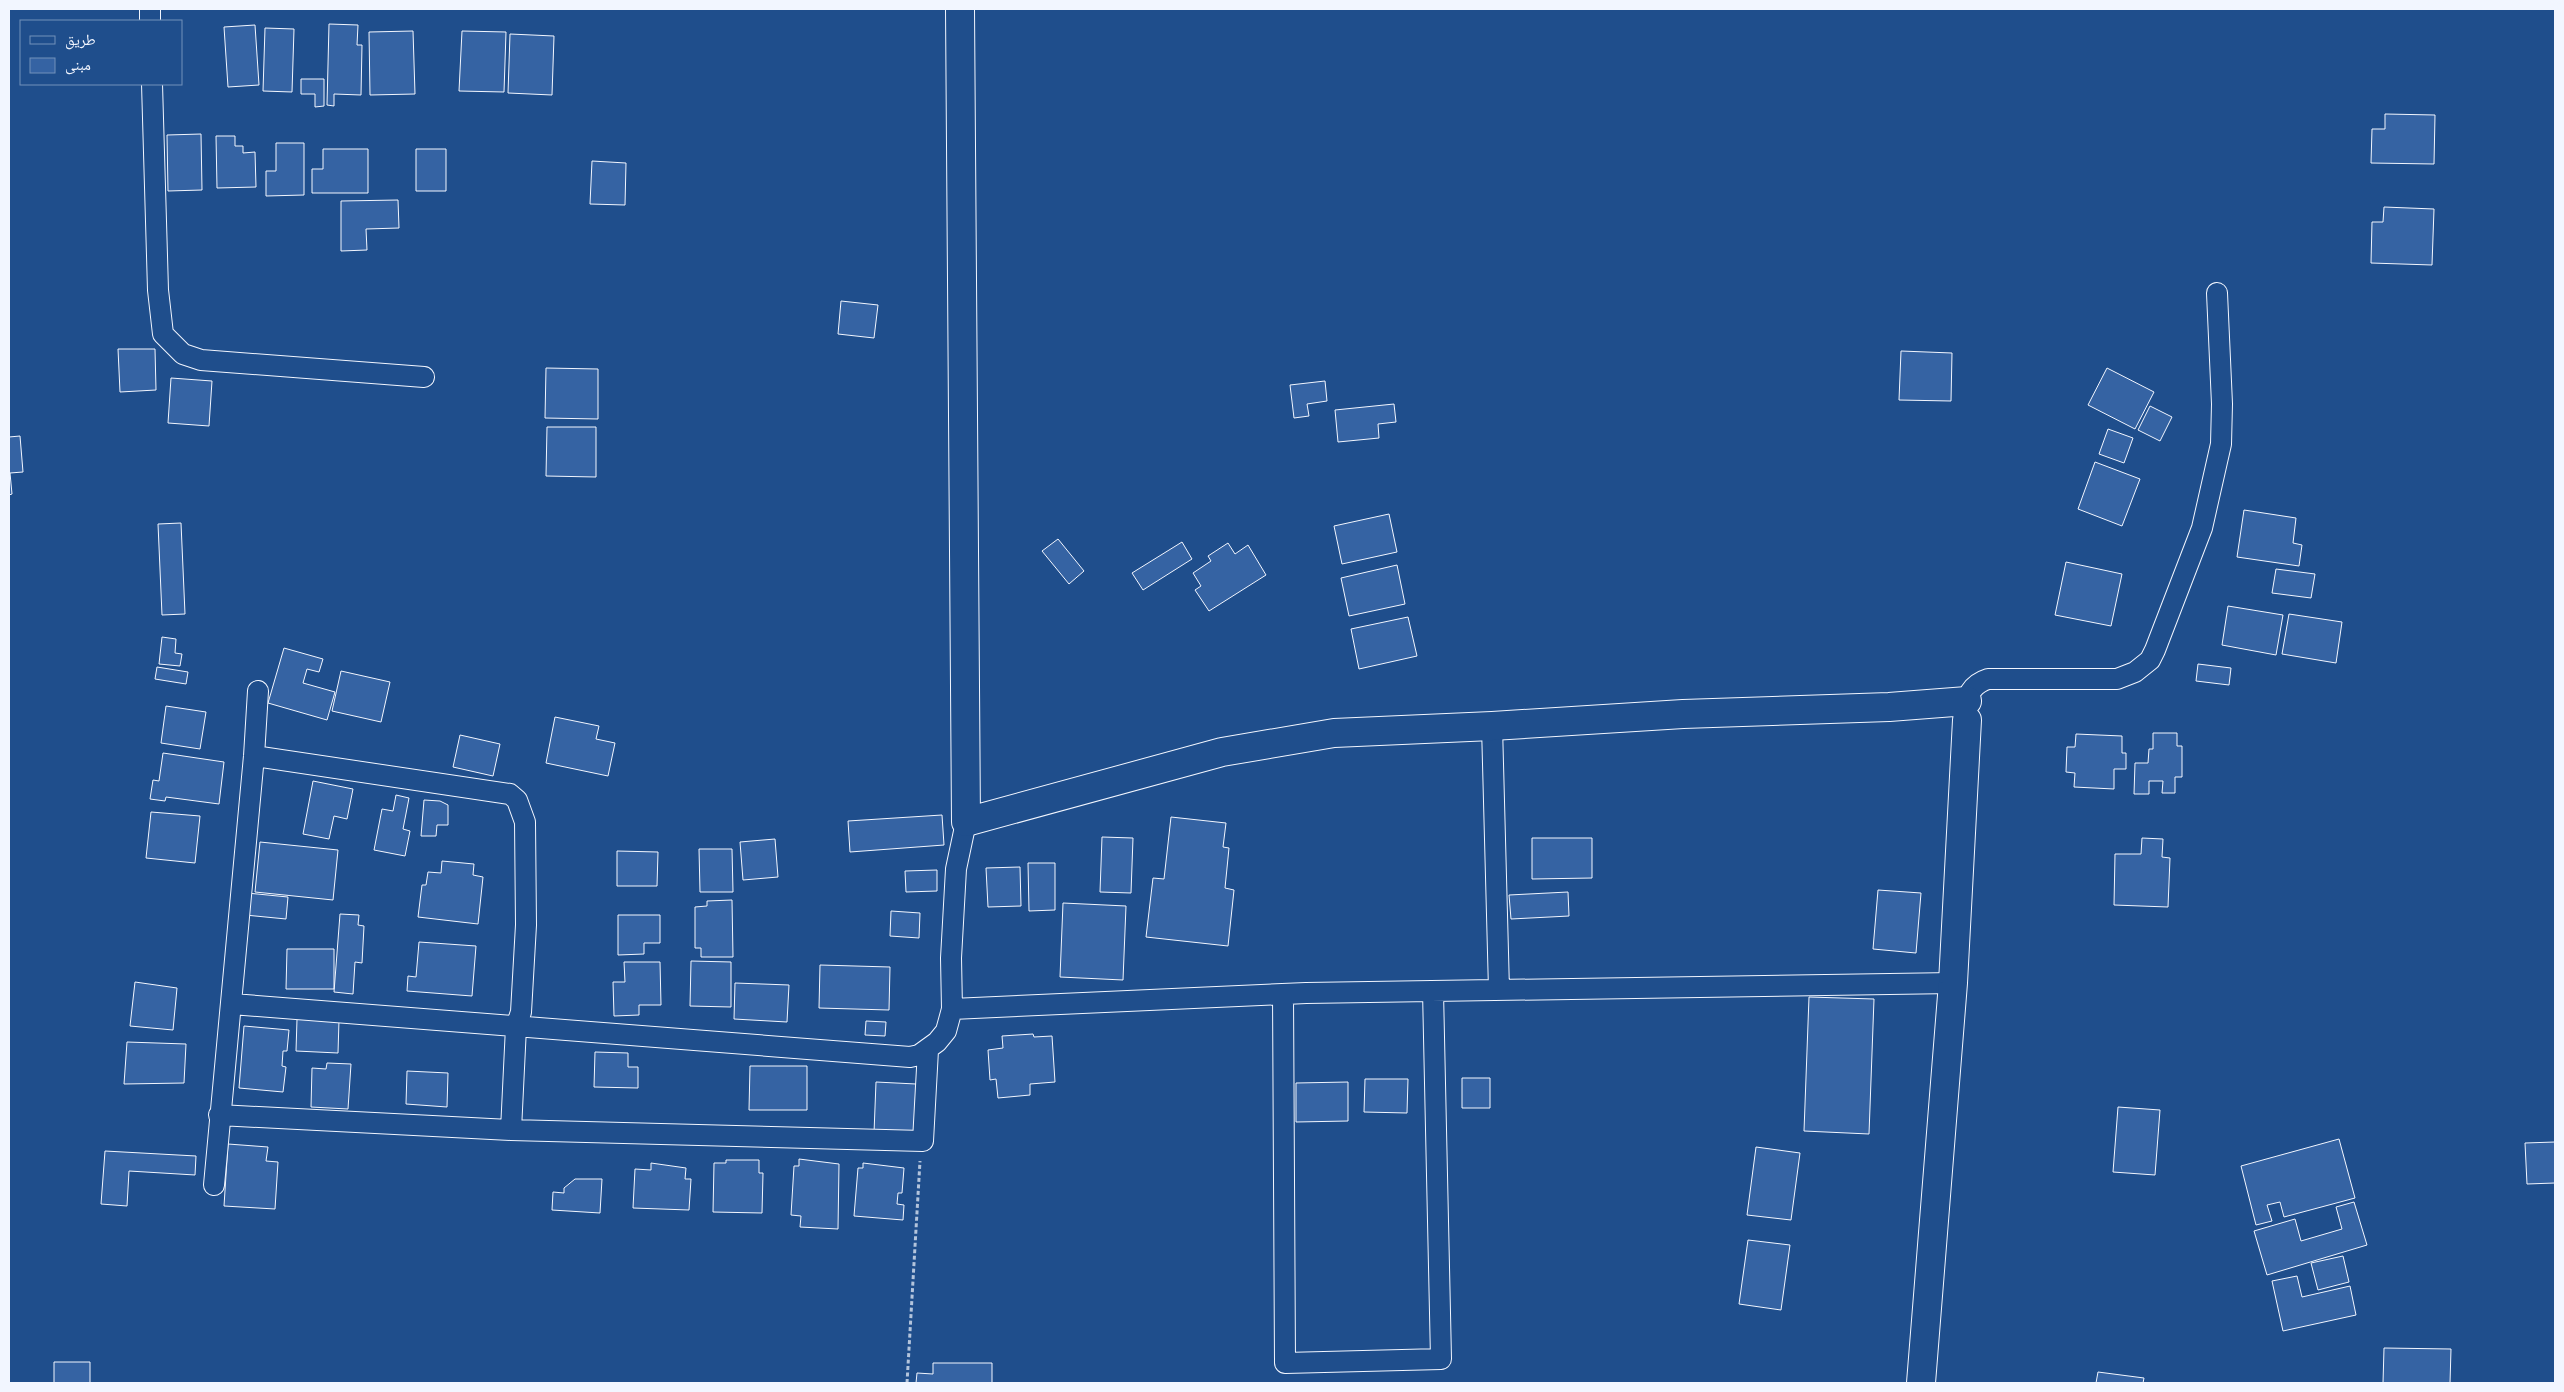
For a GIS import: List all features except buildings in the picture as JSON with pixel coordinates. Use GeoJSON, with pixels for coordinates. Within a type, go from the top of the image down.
{"type":"FeatureCollection","features":[{"type":"Feature","properties":{"kind":"street"},"geometry":{"type":"LineString","coordinates":[[232,1004],[910,1057],[928,1050],[946,1031],[952,1009],[951,958],[956,869],[966,822],[960,9]]}},
{"type":"Feature","properties":{"kind":"street"},"geometry":{"type":"LineString","coordinates":[[152,85],[158,290],[163,334],[172,344],[183,354],[201,360],[424,377]]}},
{"type":"Feature","properties":{"kind":"street"},"geometry":{"type":"LineString","coordinates":[[1920,1383],[1953,983],[1967,710],[1975,685],[1988,679],[2117,679],[2135,672],[2150,660],[2166,624],[2202,528],[2221,444],[2222,404],[2217,293]]}},
{"type":"Feature","properties":{"kind":"street"},"geometry":{"type":"LineString","coordinates":[[214,1185],[232,1004],[258,691]]}},
{"type":"Feature","properties":{"kind":"street"},"geometry":{"type":"LineString","coordinates":[[966,822],[1222,752],[1334,733],[1492,726],[1683,714],[1889,707],[1967,710]]}},
{"type":"Feature","properties":{"kind":"street"},"geometry":{"type":"LineString","coordinates":[[1492,726],[1500,990]]}},
{"type":"Feature","properties":{"kind":"street"},"geometry":{"type":"LineString","coordinates":[[254,756],[510,794],[517,800],[525,822],[526,925],[520,1012],[516,1027],[511,1130]]}},
{"type":"Feature","properties":{"kind":"street"},"geometry":{"type":"LineString","coordinates":[[952,1009],[1283,994],[1953,983]]}},
{"type":"Feature","properties":{"kind":"street"},"geometry":{"type":"LineString","coordinates":[[1283,994],[1285,1363],[1441,1358],[1433,991]]}},
{"type":"Feature","properties":{"kind":"street"},"geometry":{"type":"LineString","coordinates":[[220,1115],[511,1130],[923,1141],[928,1050]]}},
{"type":"Feature","properties":{"kind":"path"},"geometry":{"type":"LineString","coordinates":[[907,1383],[920,1156],[923,1141]]}}]}
